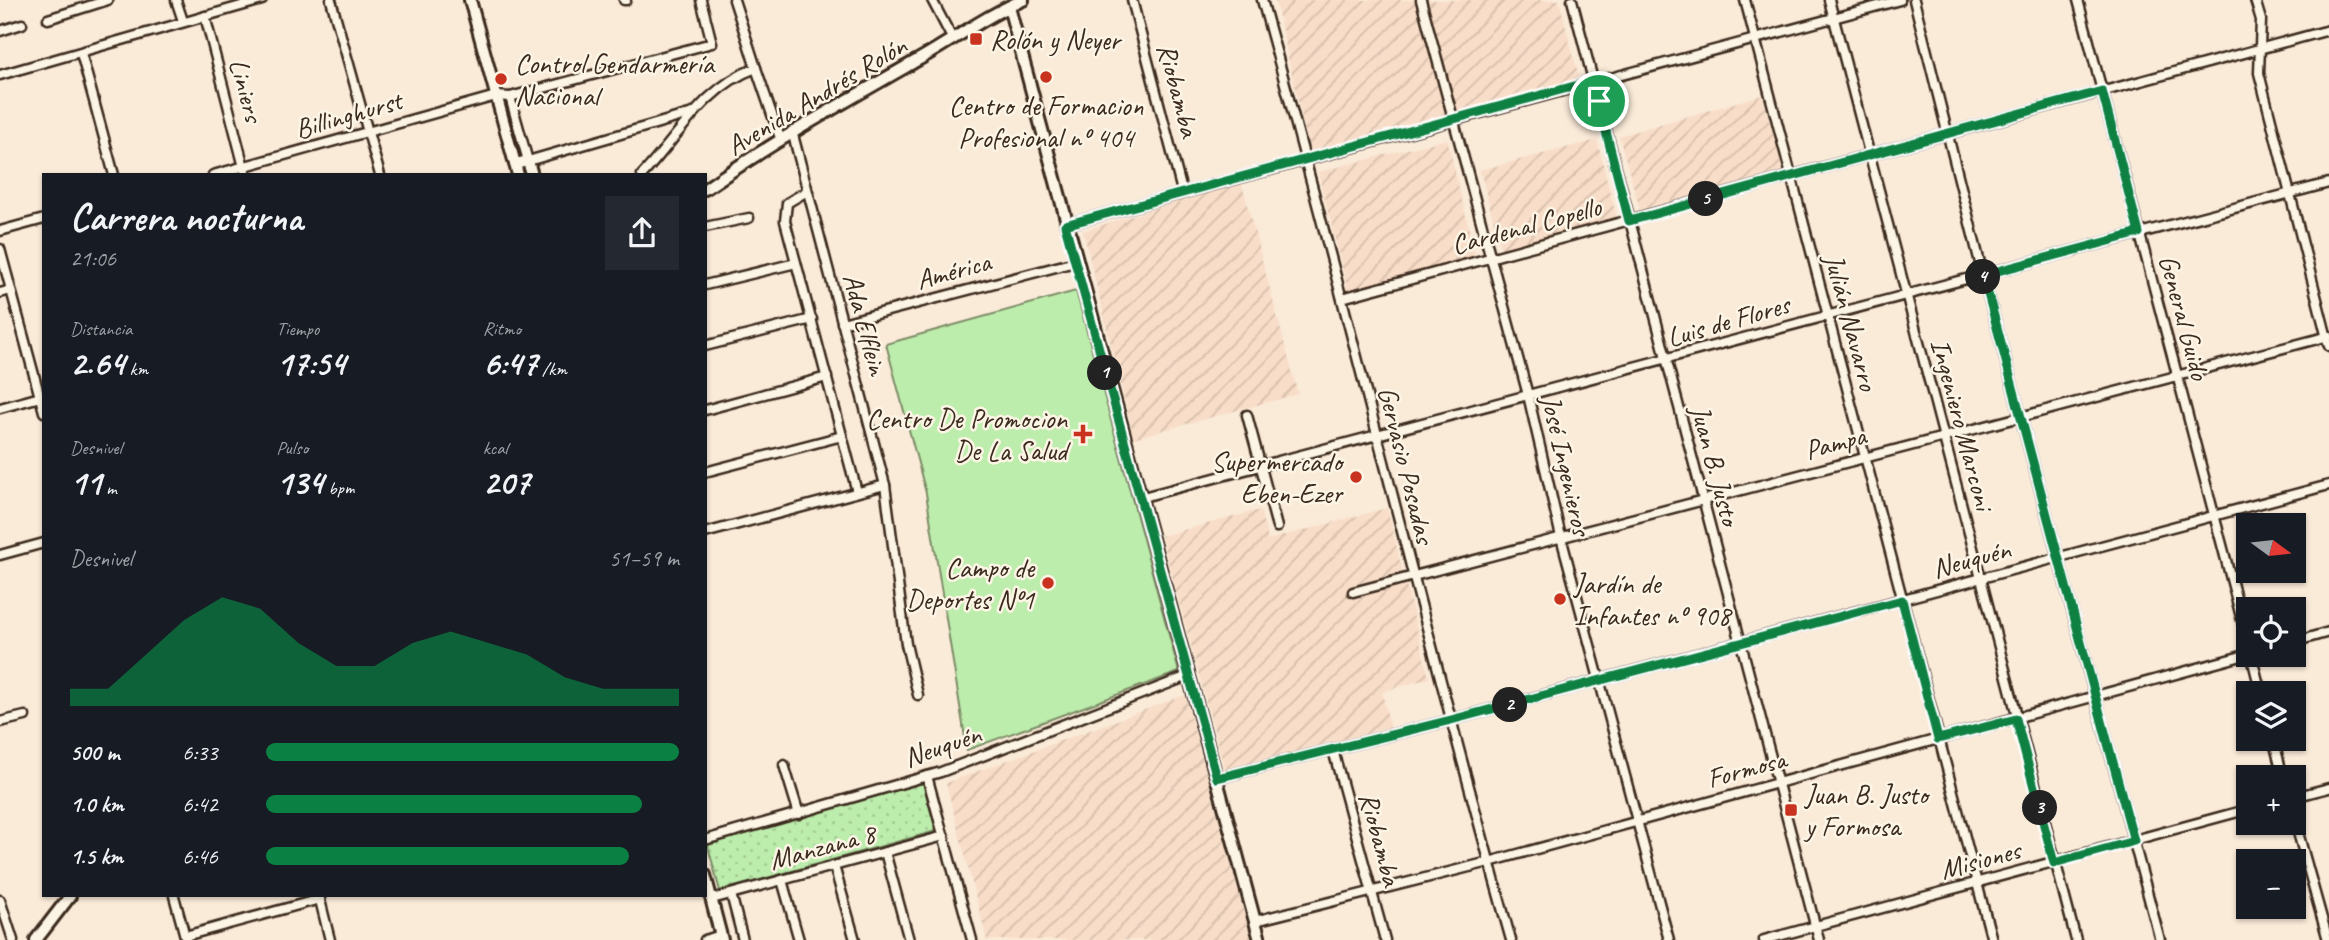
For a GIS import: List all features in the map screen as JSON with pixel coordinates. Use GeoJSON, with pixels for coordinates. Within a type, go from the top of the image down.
{"type":"FeatureCollection","features":[{"type":"Feature","properties":{"kind":"street"},"geometry":{"type":"LineString","coordinates":[[48,19],[108,0]]}},
{"type":"Feature","properties":{"kind":"street"},"geometry":{"type":"LineString","coordinates":[[176,0],[183,22]]}},
{"type":"Feature","properties":{"kind":"street"},"geometry":{"type":"LineString","coordinates":[[0,75],[262,0]]}},
{"type":"Feature","properties":{"kind":"street"},"geometry":{"type":"LineString","coordinates":[[331,0],[379,173]]}},
{"type":"Feature","properties":{"kind":"street"},"geometry":{"type":"LineString","coordinates":[[470,0],[517,169],[528,161],[693,113]]}},
{"type":"Feature","properties":{"kind":"street","name":"Billinghurst"},"geometry":{"type":"LineString","coordinates":[[245,171],[368,131],[496,96],[510,97],[712,43],[701,0]]}},
{"type":"Feature","properties":{"kind":"street"},"geometry":{"type":"LineString","coordinates":[[734,0],[779,138]]}},
{"type":"Feature","properties":{"kind":"street"},"geometry":{"type":"LineString","coordinates":[[932,0],[953,40]]}},
{"type":"Feature","properties":{"kind":"street","name":"Avenida Andrés Rolón"},"geometry":{"type":"LineString","coordinates":[[707,188],[779,138],[953,40],[1008,3],[1023,0]]}},
{"type":"Feature","properties":{"kind":"street","name":"Riobamba"},"geometry":{"type":"LineString","coordinates":[[1132,0],[1182,191]]}},
{"type":"Feature","properties":{"kind":"street","name":"Gervasio Posadas"},"geometry":{"type":"LineString","coordinates":[[1262,0],[1306,159],[1412,577],[1511,940]]}},
{"type":"Feature","properties":{"kind":"street","name":"José Ingenieros"},"geometry":{"type":"LineString","coordinates":[[1421,0],[1528,395],[1561,537],[1669,940]]}},
{"type":"Feature","properties":{"kind":"street","name":"Juan B. Justo"},"geometry":{"type":"LineString","coordinates":[[1572,0],[1819,940]]}},
{"type":"Feature","properties":{"kind":"street","name":"Julián Navarro"},"geometry":{"type":"LineString","coordinates":[[1745,0],[1992,940]]}},
{"type":"Feature","properties":{"kind":"street","name":"Ingeniero Marconi"},"geometry":{"type":"LineString","coordinates":[[1829,0],[2076,940]]}},
{"type":"Feature","properties":{"kind":"street"},"geometry":{"type":"LineString","coordinates":[[1065,225],[1182,191],[1900,0]]}},
{"type":"Feature","properties":{"kind":"street"},"geometry":{"type":"LineString","coordinates":[[1914,0],[1983,275],[2160,940]]}},
{"type":"Feature","properties":{"kind":"street","name":"General Guido"},"geometry":{"type":"LineString","coordinates":[[2078,0],[2236,598]]}},
{"type":"Feature","properties":{"kind":"street"},"geometry":{"type":"LineString","coordinates":[[2255,0],[2261,20],[2259,73],[2328,340]]}},
{"type":"Feature","properties":{"kind":"street"},"geometry":{"type":"LineString","coordinates":[[1008,3],[1065,225],[1259,940]]}},
{"type":"Feature","properties":{"kind":"street","name":"Liniers"},"geometry":{"type":"LineString","coordinates":[[205,16],[245,171]]}},
{"type":"Feature","properties":{"kind":"street"},"geometry":{"type":"LineString","coordinates":[[0,31],[22,24]]}},
{"type":"Feature","properties":{"kind":"street","name":"Cardenal Copello"},"geometry":{"type":"LineString","coordinates":[[1342,299],[2329,30]]}},
{"type":"Feature","properties":{"kind":"street"},"geometry":{"type":"LineString","coordinates":[[81,53],[113,173]]}},
{"type":"Feature","properties":{"kind":"street"},"geometry":{"type":"LineString","coordinates":[[644,173],[693,113],[728,79],[756,68]]}},
{"type":"Feature","properties":{"kind":"street"},"geometry":{"type":"LineString","coordinates":[[510,97],[531,173]]}},
{"type":"Feature","properties":{"kind":"street","name":"Ada Elflein"},"geometry":{"type":"LineString","coordinates":[[792,131],[885,485],[906,643],[918,695]]}},
{"type":"Feature","properties":{"kind":"street","name":"Luis de Flores"},"geometry":{"type":"LineString","coordinates":[[1139,498],[1666,361],[2329,183]]}},
{"type":"Feature","properties":{"kind":"street"},"geometry":{"type":"LineString","coordinates":[[807,191],[790,200],[785,208],[785,221],[857,492]]}},
{"type":"Feature","properties":{"kind":"street"},"geometry":{"type":"LineString","coordinates":[[707,227],[749,218]]}},
{"type":"Feature","properties":{"kind":"street"},"geometry":{"type":"LineString","coordinates":[[0,231],[42,220]]}},
{"type":"Feature","properties":{"kind":"street"},"geometry":{"type":"LineString","coordinates":[[0,249],[42,397],[0,408]]}},
{"type":"Feature","properties":{"kind":"street","name":"América"},"geometry":{"type":"LineString","coordinates":[[842,323],[1075,262]]}},
{"type":"Feature","properties":{"kind":"street"},"geometry":{"type":"LineString","coordinates":[[707,285],[796,263]]}},
{"type":"Feature","properties":{"kind":"street"},"geometry":{"type":"LineString","coordinates":[[0,293],[11,290]]}},
{"type":"Feature","properties":{"kind":"street"},"geometry":{"type":"LineString","coordinates":[[707,345],[812,319]]}},
{"type":"Feature","properties":{"kind":"street","name":"Pampa"},"geometry":{"type":"LineString","coordinates":[[1353,592],[2177,376],[2328,340]]}},
{"type":"Feature","properties":{"kind":"street"},"geometry":{"type":"LineString","coordinates":[[707,409],[827,377]]}},
{"type":"Feature","properties":{"kind":"street"},"geometry":{"type":"LineString","coordinates":[[1247,415],[1277,527]]}},
{"type":"Feature","properties":{"kind":"street"},"geometry":{"type":"LineString","coordinates":[[707,470],[842,436]]}},
{"type":"Feature","properties":{"kind":"street"},"geometry":{"type":"LineString","coordinates":[[707,532],[885,485]]}},
{"type":"Feature","properties":{"kind":"street","name":"Neuquén"},"geometry":{"type":"LineString","coordinates":[[1217,778],[1451,720],[2329,485]]}},
{"type":"Feature","properties":{"kind":"street"},"geometry":{"type":"LineString","coordinates":[[0,555],[42,543]]}},
{"type":"Feature","properties":{"kind":"street"},"geometry":{"type":"LineString","coordinates":[[2306,639],[2329,632]]}},
{"type":"Feature","properties":{"kind":"street","name":"Formosa"},"geometry":{"type":"LineString","coordinates":[[1255,921],[1489,862],[2236,658]]}},
{"type":"Feature","properties":{"kind":"street","name":"Neuquén"},"geometry":{"type":"LineString","coordinates":[[707,839],[927,776],[1188,676]]}},
{"type":"Feature","properties":{"kind":"street"},"geometry":{"type":"LineString","coordinates":[[0,722],[25,716]]}},
{"type":"Feature","properties":{"kind":"street","name":"Riobamba"},"geometry":{"type":"LineString","coordinates":[[1334,750],[1384,940]]}},
{"type":"Feature","properties":{"kind":"street"},"geometry":{"type":"LineString","coordinates":[[784,765],[799,814]]}},
{"type":"Feature","properties":{"kind":"street"},"geometry":{"type":"LineString","coordinates":[[927,776],[972,940]]}},
{"type":"Feature","properties":{"kind":"street"},"geometry":{"type":"LineString","coordinates":[[2306,794],[2329,788]]}},
{"type":"Feature","properties":{"kind":"street","name":"Misiones"},"geometry":{"type":"LineString","coordinates":[[1764,940],[2236,813]]}},
{"type":"Feature","properties":{"kind":"street"},"geometry":{"type":"LineString","coordinates":[[2299,835],[2328,940]]}},
{"type":"Feature","properties":{"kind":"street","name":"Manzana 8"},"geometry":{"type":"LineString","coordinates":[[712,900],[944,836]]}},
{"type":"Feature","properties":{"kind":"street"},"geometry":{"type":"LineString","coordinates":[[885,852],[909,940]]}},
{"type":"Feature","properties":{"kind":"street"},"geometry":{"type":"LineString","coordinates":[[834,866],[855,940]]}},
{"type":"Feature","properties":{"kind":"street"},"geometry":{"type":"LineString","coordinates":[[782,880],[799,940]]}},
{"type":"Feature","properties":{"kind":"street"},"geometry":{"type":"LineString","coordinates":[[705,940],[722,938],[707,882]]}},
{"type":"Feature","properties":{"kind":"street"},"geometry":{"type":"LineString","coordinates":[[731,894],[743,940]]}},
{"type":"Feature","properties":{"kind":"street"},"geometry":{"type":"LineString","coordinates":[[36,940],[69,897]]}},
{"type":"Feature","properties":{"kind":"street"},"geometry":{"type":"LineString","coordinates":[[173,897],[185,938],[319,897],[330,940]]}},
{"type":"Feature","properties":{"kind":"street"},"geometry":{"type":"LineString","coordinates":[[0,900],[13,940]]}},
{"type":"Feature","properties":{"kind":"shaded area"},"geometry":{"type":"Polygon","coordinates":[[[1275,0],[1559,0],[1579,78],[1310,152],[1275,0]]]}},
{"type":"Feature","properties":{"kind":"shaded area"},"geometry":{"type":"Polygon","coordinates":[[[1762,95],[1784,172],[1641,213],[1619,136],[1762,95]]]}},
{"type":"Feature","properties":{"kind":"shaded area"},"geometry":{"type":"Polygon","coordinates":[[[1447,139],[1477,261],[1349,294],[1318,172],[1447,139]]]}},
{"type":"Feature","properties":{"kind":"shaded area"},"geometry":{"type":"Polygon","coordinates":[[[1597,140],[1617,219],[1501,249],[1480,170],[1597,140]]]}},
{"type":"Feature","properties":{"kind":"shaded area"},"geometry":{"type":"Polygon","coordinates":[[[1241,181],[1298,394],[1134,438],[1083,231],[1241,181]]]}},
{"type":"Feature","properties":{"kind":"shaded area"},"geometry":{"type":"Polygon","coordinates":[[[1387,508],[1429,678],[1382,692],[1391,731],[1227,778],[1161,536],[1260,510],[1268,540],[1387,508]]]}},
{"type":"Feature","properties":{"kind":"shaded area"},"geometry":{"type":"Polygon","coordinates":[[[1185,695],[1251,940],[987,940],[946,783],[1185,695]]]}},
{"type":"Feature","properties":{"kind":"green space","name":"Campo de Deportes Nº1"},"geometry":{"type":"Polygon","coordinates":[[[1076,291],[1179,672],[967,750],[926,493],[886,344],[1076,291]]]}},
{"type":"Feature","properties":{"kind":"green space"},"geometry":{"type":"Polygon","coordinates":[[[923,783],[936,831],[720,891],[707,843],[923,783]]]}},
{"type":"Feature","properties":{"kind":"place","name":"Rolón y Neyer"},"geometry":{"type":"Point","coordinates":[976,39]}},
{"type":"Feature","properties":{"kind":"place","name":"Centro de Formacion Profesional nº 404"},"geometry":{"type":"Point","coordinates":[1046,77]}},
{"type":"Feature","properties":{"kind":"place","name":"Control Gendarmería Nacional"},"geometry":{"type":"Point","coordinates":[501,79]}},
{"type":"Feature","properties":{"kind":"place","name":"Centro De Promocion De La Salud"},"geometry":{"type":"Point","coordinates":[1083,434]}},
{"type":"Feature","properties":{"kind":"place","name":"Supermercado Eben-Ezer"},"geometry":{"type":"Point","coordinates":[1356,477]}},
{"type":"Feature","properties":{"kind":"place","name":"Campo de Deportes Nº1"},"geometry":{"type":"Point","coordinates":[1048,583]}},
{"type":"Feature","properties":{"kind":"place","name":"Jardín de Infantes nº 908"},"geometry":{"type":"Point","coordinates":[1560,599]}},
{"type":"Feature","properties":{"kind":"place","name":"Juan B. Justo y Formosa"},"geometry":{"type":"Point","coordinates":[1791,810]}},
{"type":"Feature","properties":{"kind":"route"},"geometry":{"type":"LineString","coordinates":[[1593,81],[1599,101],[1629,221],[2102,91],[2139,233],[1983,275],[2134,841],[2054,863],[2016,719],[1938,739],[1902,600],[1451,720],[1217,778],[1065,225],[1593,81]]}}]}
